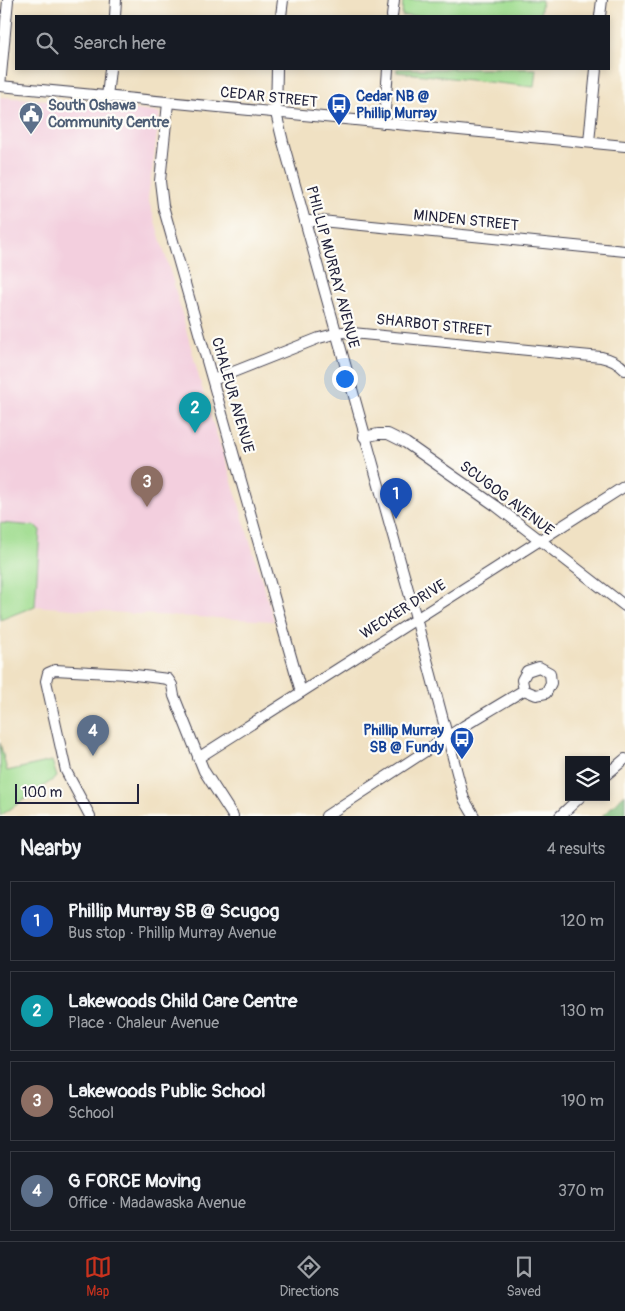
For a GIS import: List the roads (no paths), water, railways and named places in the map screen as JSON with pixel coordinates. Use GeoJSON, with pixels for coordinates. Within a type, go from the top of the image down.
{"type":"FeatureCollection","features":[{"type":"Feature","properties":{"kind":"street"},"geometry":{"type":"LineString","coordinates":[[0,86],[8,0]]}},
{"type":"Feature","properties":{"kind":"street"},"geometry":{"type":"LineString","coordinates":[[115,15],[116,0]]}},
{"type":"Feature","properties":{"kind":"street"},"geometry":{"type":"LineString","coordinates":[[281,15],[283,0]]}},
{"type":"Feature","properties":{"kind":"street"},"geometry":{"type":"LineString","coordinates":[[392,15],[394,0]]}},
{"type":"Feature","properties":{"kind":"street"},"geometry":{"type":"LineString","coordinates":[[600,15],[602,0]]}},
{"type":"Feature","properties":{"kind":"street"},"geometry":{"type":"LineString","coordinates":[[107,97],[110,70]]}},
{"type":"Feature","properties":{"kind":"street","name":"PHILLIP MURRAY AVENUE"},"geometry":{"type":"LineString","coordinates":[[277,70],[276,113],[335,334],[416,618],[464,799],[474,816]]}},
{"type":"Feature","properties":{"kind":"street"},"geometry":{"type":"LineString","coordinates":[[384,123],[388,70]]}},
{"type":"Feature","properties":{"kind":"street"},"geometry":{"type":"LineString","coordinates":[[589,142],[596,70]]}},
{"type":"Feature","properties":{"kind":"street","name":"CEDAR STREET"},"geometry":{"type":"LineString","coordinates":[[0,86],[625,146]]}},
{"type":"Feature","properties":{"kind":"street","name":"CHALEUR AVENUE"},"geometry":{"type":"LineString","coordinates":[[168,103],[160,175],[160,192],[301,692]]}},
{"type":"Feature","properties":{"kind":"street","name":"MINDEN STREET"},"geometry":{"type":"LineString","coordinates":[[305,221],[625,251]]}},
{"type":"Feature","properties":{"kind":"street","name":"SHARBOT STREET"},"geometry":{"type":"LineString","coordinates":[[213,380],[335,334],[351,332],[600,357],[619,363],[625,370]]}},
{"type":"Feature","properties":{"kind":"street","name":"SCUGOG AVENUE"},"geometry":{"type":"LineString","coordinates":[[364,437],[378,434],[396,437],[496,506],[625,606]]}},
{"type":"Feature","properties":{"kind":"street","name":"WECKER DRIVE"},"geometry":{"type":"LineString","coordinates":[[198,758],[625,486]]}},
{"type":"Feature","properties":{"kind":"street"},"geometry":{"type":"LineString","coordinates":[[90,816],[66,771],[46,681],[48,673],[55,670],[168,679],[172,685],[174,696],[204,771],[233,816]]}},
{"type":"Feature","properties":{"kind":"street"},"geometry":{"type":"LineString","coordinates":[[326,816],[447,737],[524,690]]}},
{"type":"Feature","properties":{"kind":"street"},"geometry":{"type":"LineString","coordinates":[[610,772],[625,759]]}},
{"type":"Feature","properties":{"kind":"street"},"geometry":{"type":"LineString","coordinates":[[560,816],[576,801]]}},
{"type":"Feature","properties":{"kind":"street"},"geometry":{"type":"LineString","coordinates":[[341,806],[347,816]]}},
{"type":"Feature","properties":{"kind":"place","name":"Cedar NB @ Phillip Murray"},"geometry":{"type":"Point","coordinates":[339,126]}},
{"type":"Feature","properties":{"kind":"place","name":"South Oshawa Community Centre"},"geometry":{"type":"Point","coordinates":[31,135]}},
{"type":"Feature","properties":{"kind":"place","name":"Lakewoods Child Care Centre"},"geometry":{"type":"Point","coordinates":[195,433]}},
{"type":"Feature","properties":{"kind":"place","name":"Lakewoods Public School"},"geometry":{"type":"Point","coordinates":[147,507]}},
{"type":"Feature","properties":{"kind":"place","name":"Phillip Murray SB @ Scugog"},"geometry":{"type":"Point","coordinates":[396,519]}},
{"type":"Feature","properties":{"kind":"place","name":"G FORCE Moving"},"geometry":{"type":"Point","coordinates":[93,756]}},
{"type":"Feature","properties":{"kind":"place","name":"Phillip Murray SB @ Fundy"},"geometry":{"type":"Point","coordinates":[462,760]}}]}
